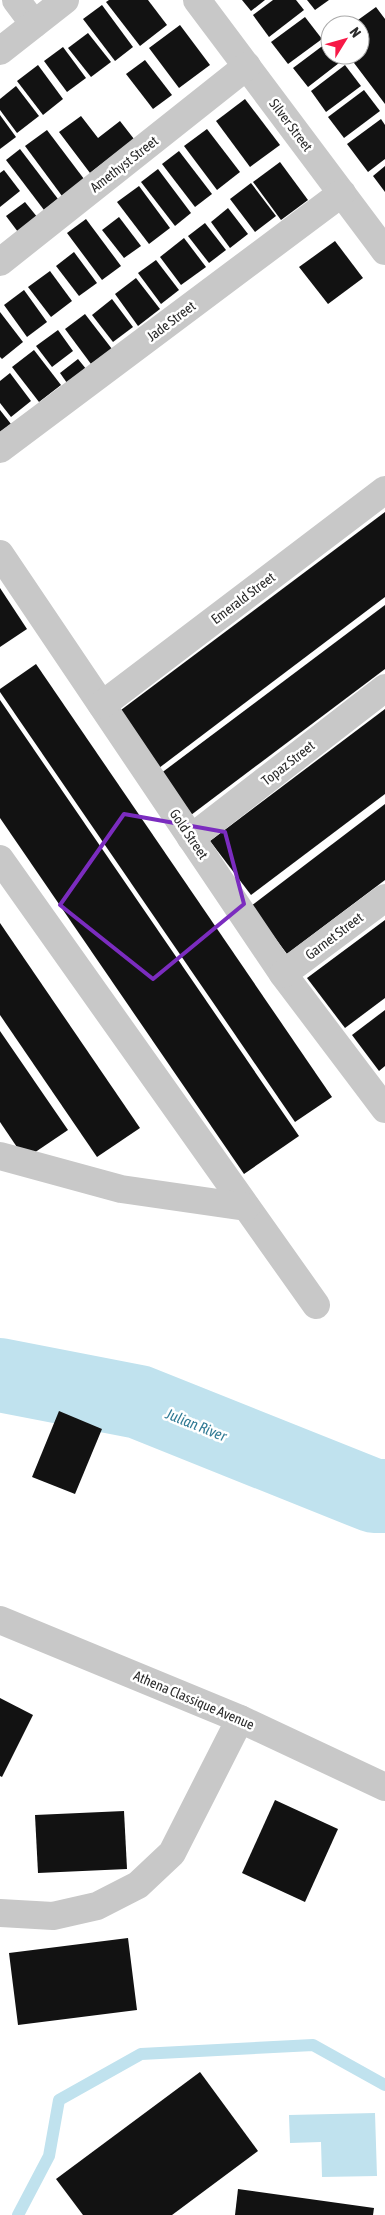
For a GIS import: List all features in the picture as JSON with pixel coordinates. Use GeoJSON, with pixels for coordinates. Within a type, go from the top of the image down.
{"type":"FeatureCollection","features":[{"type":"Feature","properties":{"kind":"street"},"geometry":{"type":"LineString","coordinates":[[16,0],[34,24]]}},
{"type":"Feature","properties":{"kind":"street"},"geometry":{"type":"LineString","coordinates":[[0,51],[65,0]]}},
{"type":"Feature","properties":{"kind":"street","name":"Silver Street"},"geometry":{"type":"LineString","coordinates":[[197,0],[385,251]]}},
{"type":"Feature","properties":{"kind":"street","name":"Amethyst Street"},"geometry":{"type":"LineString","coordinates":[[0,262],[247,66]]}},
{"type":"Feature","properties":{"kind":"street","name":"Jade Street"},"geometry":{"type":"LineString","coordinates":[[0,449],[342,193]]}},
{"type":"Feature","properties":{"kind":"street","name":"Emerald Street"},"geometry":{"type":"LineString","coordinates":[[102,705],[385,490]]}},
{"type":"Feature","properties":{"kind":"street","name":"Gold Street"},"geometry":{"type":"LineString","coordinates":[[0,554],[283,974],[385,1108]]}},
{"type":"Feature","properties":{"kind":"street","name":"Topaz Street"},"geometry":{"type":"LineString","coordinates":[[191,838],[385,688]]}},
{"type":"Feature","properties":{"kind":"street"},"geometry":{"type":"LineString","coordinates":[[0,859],[316,1305]]}},
{"type":"Feature","properties":{"kind":"street","name":"Garnet Street"},"geometry":{"type":"LineString","coordinates":[[283,974],[385,898]]}},
{"type":"Feature","properties":{"kind":"street"},"geometry":{"type":"LineString","coordinates":[[0,1156],[121,1189],[246,1207]]}},
{"type":"Feature","properties":{"kind":"street","name":"Athena Classique Avenue"},"geometry":{"type":"LineString","coordinates":[[0,1620],[240,1719],[385,1787]]}},
{"type":"Feature","properties":{"kind":"street"},"geometry":{"type":"LineString","coordinates":[[0,1912],[54,1916],[97,1906],[138,1886],[172,1853],[240,1719]]}},
{"type":"Feature","properties":{"kind":"highlighted area"},"geometry":{"type":"Polygon","coordinates":[[[124,814],[225,832],[244,904],[153,979],[60,905],[124,814]]]}},
{"type":"Feature","properties":{"kind":"water"},"geometry":{"type":"Polygon","coordinates":[[[375,2113],[377,2176],[322,2177],[321,2142],[290,2143],[289,2115],[375,2113]]]}},
{"type":"Feature","properties":{"kind":"building"},"geometry":{"type":"Polygon","coordinates":[[[109,0],[148,0],[167,25],[140,46],[106,2],[109,0]]]}},
{"type":"Feature","properties":{"kind":"building"},"geometry":{"type":"Polygon","coordinates":[[[242,0],[265,0],[251,11],[242,0]]]}},
{"type":"Feature","properties":{"kind":"building"},"geometry":{"type":"Polygon","coordinates":[[[273,0],[296,0],[304,10],[269,37],[253,15],[273,0]]]}},
{"type":"Feature","properties":{"kind":"building"},"geometry":{"type":"Polygon","coordinates":[[[307,0],[329,0],[315,10],[307,0]]]}},
{"type":"Feature","properties":{"kind":"building"},"geometry":{"type":"Polygon","coordinates":[[[102,5],[133,47],[115,61],[83,19],[102,5]]]}},
{"type":"Feature","properties":{"kind":"building"},"geometry":{"type":"Polygon","coordinates":[[[376,7],[385,19],[385,104],[356,65],[370,65],[370,15],[365,15],[376,7]]]}},
{"type":"Feature","properties":{"kind":"building"},"geometry":{"type":"Polygon","coordinates":[[[305,17],[320,36],[320,40],[288,64],[271,42],[305,17]]]}},
{"type":"Feature","properties":{"kind":"building"},"geometry":{"type":"Polygon","coordinates":[[[180,25],[210,65],[179,88],[149,48],[180,25]]]}},
{"type":"Feature","properties":{"kind":"building"},"geometry":{"type":"Polygon","coordinates":[[[88,33],[111,62],[91,77],[68,48],[88,33]]]}},
{"type":"Feature","properties":{"kind":"building"},"geometry":{"type":"Polygon","coordinates":[[[63,47],[86,78],[67,92],[44,61],[63,47]]]}},
{"type":"Feature","properties":{"kind":"building"},"geometry":{"type":"Polygon","coordinates":[[[320,48],[320,65],[336,65],[308,87],[293,68],[320,48]]]}},
{"type":"Feature","properties":{"kind":"building"},"geometry":{"type":"Polygon","coordinates":[[[145,60],[172,95],[153,109],[126,74],[145,60]]]}},
{"type":"Feature","properties":{"kind":"building"},"geometry":{"type":"Polygon","coordinates":[[[38,65],[63,99],[43,115],[17,81],[38,65]]]}},
{"type":"Feature","properties":{"kind":"building"},"geometry":{"type":"Polygon","coordinates":[[[345,65],[361,86],[326,112],[311,91],[345,65]]]}},
{"type":"Feature","properties":{"kind":"building"},"geometry":{"type":"Polygon","coordinates":[[[16,86],[39,116],[17,133],[0,110],[0,99],[16,86]]]}},
{"type":"Feature","properties":{"kind":"building"},"geometry":{"type":"Polygon","coordinates":[[[364,90],[380,111],[344,138],[328,117],[364,90]]]}},
{"type":"Feature","properties":{"kind":"building"},"geometry":{"type":"Polygon","coordinates":[[[245,99],[280,145],[250,167],[216,121],[245,99]]]}},
{"type":"Feature","properties":{"kind":"building"},"geometry":{"type":"Polygon","coordinates":[[[0,115],[16,137],[0,149],[0,115]]]}},
{"type":"Feature","properties":{"kind":"building"},"geometry":{"type":"Polygon","coordinates":[[[81,116],[98,138],[120,121],[134,139],[90,173],[59,132],[81,116]]]}},
{"type":"Feature","properties":{"kind":"building"},"geometry":{"type":"Polygon","coordinates":[[[381,119],[385,125],[385,159],[368,172],[347,144],[381,119]]]}},
{"type":"Feature","properties":{"kind":"building"},"geometry":{"type":"Polygon","coordinates":[[[207,129],[240,172],[217,190],[184,146],[207,129]]]}},
{"type":"Feature","properties":{"kind":"building"},"geometry":{"type":"Polygon","coordinates":[[[47,130],[84,179],[62,196],[25,146],[47,130]]]}},
{"type":"Feature","properties":{"kind":"building"},"geometry":{"type":"Polygon","coordinates":[[[20,149],[58,199],[44,210],[6,160],[20,149]]]}},
{"type":"Feature","properties":{"kind":"building"},"geometry":{"type":"Polygon","coordinates":[[[179,151],[212,194],[195,207],[162,164],[179,151]]]}},
{"type":"Feature","properties":{"kind":"building"},"geometry":{"type":"Polygon","coordinates":[[[280,162],[308,200],[281,220],[253,182],[280,162]]]}},
{"type":"Feature","properties":{"kind":"building"},"geometry":{"type":"Polygon","coordinates":[[[385,166],[385,192],[373,176],[385,166]]]}},
{"type":"Feature","properties":{"kind":"building"},"geometry":{"type":"Polygon","coordinates":[[[158,169],[191,213],[175,226],[141,182],[158,169]]]}},
{"type":"Feature","properties":{"kind":"building"},"geometry":{"type":"Polygon","coordinates":[[[4,170],[20,191],[0,207],[0,173],[4,170]]]}},
{"type":"Feature","properties":{"kind":"building"},"geometry":{"type":"Polygon","coordinates":[[[251,183],[276,216],[255,232],[230,199],[251,183]]]}},
{"type":"Feature","properties":{"kind":"building"},"geometry":{"type":"Polygon","coordinates":[[[139,186],[170,228],[149,244],[117,202],[139,186]]]}},
{"type":"Feature","properties":{"kind":"building"},"geometry":{"type":"Polygon","coordinates":[[[25,202],[38,218],[18,232],[6,216],[25,202]]]}},
{"type":"Feature","properties":{"kind":"building"},"geometry":{"type":"Polygon","coordinates":[[[228,208],[248,234],[230,248],[211,222],[228,208]]]}},
{"type":"Feature","properties":{"kind":"building"},"geometry":{"type":"Polygon","coordinates":[[[119,217],[141,246],[124,258],[102,230],[119,217]]]}},
{"type":"Feature","properties":{"kind":"building"},"geometry":{"type":"Polygon","coordinates":[[[86,219],[121,266],[102,280],[67,233],[86,219]]]}},
{"type":"Feature","properties":{"kind":"building"},"geometry":{"type":"Polygon","coordinates":[[[205,223],[226,250],[209,263],[188,236],[205,223]]]}},
{"type":"Feature","properties":{"kind":"building"},"geometry":{"type":"Polygon","coordinates":[[[184,238],[206,267],[181,285],[160,257],[184,238]]]}},
{"type":"Feature","properties":{"kind":"building"},"geometry":{"type":"Polygon","coordinates":[[[335,241],[363,278],[328,304],[299,267],[335,241]]]}},
{"type":"Feature","properties":{"kind":"building"},"geometry":{"type":"Polygon","coordinates":[[[74,252],[97,283],[79,296],[56,266],[74,252]]]}},
{"type":"Feature","properties":{"kind":"building"},"geometry":{"type":"Polygon","coordinates":[[[156,260],[179,290],[161,304],[138,273],[156,260]]]}},
{"type":"Feature","properties":{"kind":"building"},"geometry":{"type":"Polygon","coordinates":[[[50,271],[72,301],[51,317],[28,287],[50,271]]]}},
{"type":"Feature","properties":{"kind":"building"},"geometry":{"type":"Polygon","coordinates":[[[136,278],[160,309],[138,326],[115,294],[136,278]]]}},
{"type":"Feature","properties":{"kind":"building"},"geometry":{"type":"Polygon","coordinates":[[[24,290],[47,322],[27,337],[4,305],[24,290]]]}},
{"type":"Feature","properties":{"kind":"building"},"geometry":{"type":"Polygon","coordinates":[[[112,299],[133,327],[113,342],[92,315],[112,299]]]}},
{"type":"Feature","properties":{"kind":"building"},"geometry":{"type":"Polygon","coordinates":[[[0,312],[23,342],[2,359],[0,357],[0,312]]]}},
{"type":"Feature","properties":{"kind":"building"},"geometry":{"type":"Polygon","coordinates":[[[85,314],[112,349],[91,364],[65,329],[85,314]]]}},
{"type":"Feature","properties":{"kind":"building"},"geometry":{"type":"Polygon","coordinates":[[[58,330],[73,351],[52,367],[36,346],[58,330]]]}},
{"type":"Feature","properties":{"kind":"building"},"geometry":{"type":"Polygon","coordinates":[[[34,350],[61,385],[39,402],[12,367],[34,350]]]}},
{"type":"Feature","properties":{"kind":"building"},"geometry":{"type":"Polygon","coordinates":[[[78,359],[91,375],[72,390],[60,373],[78,359]]]}},
{"type":"Feature","properties":{"kind":"building"},"geometry":{"type":"Polygon","coordinates":[[[10,373],[31,401],[11,417],[0,403],[0,381],[10,373]]]}},
{"type":"Feature","properties":{"kind":"building"},"geometry":{"type":"Polygon","coordinates":[[[0,410],[11,424],[0,432],[0,410]]]}},
{"type":"Feature","properties":{"kind":"building"},"geometry":{"type":"Polygon","coordinates":[[[385,512],[385,597],[159,768],[117,713],[385,512]]]}},
{"type":"Feature","properties":{"kind":"building"},"geometry":{"type":"Polygon","coordinates":[[[0,588],[27,629],[0,647],[0,588]]]}},
{"type":"Feature","properties":{"kind":"building"},"geometry":{"type":"Polygon","coordinates":[[[385,605],[385,669],[191,815],[160,774],[385,605]]]}},
{"type":"Feature","properties":{"kind":"building"},"geometry":{"type":"Polygon","coordinates":[[[36,664],[332,1097],[295,1122],[0,692],[0,689],[36,664]]]}},
{"type":"Feature","properties":{"kind":"building"},"geometry":{"type":"Polygon","coordinates":[[[0,700],[299,1136],[244,1174],[0,818],[0,700]]]}},
{"type":"Feature","properties":{"kind":"building"},"geometry":{"type":"Polygon","coordinates":[[[385,709],[385,794],[251,895],[210,841],[385,709]]]}},
{"type":"Feature","properties":{"kind":"building"},"geometry":{"type":"Polygon","coordinates":[[[385,804],[385,880],[287,954],[251,906],[385,804]]]}},
{"type":"Feature","properties":{"kind":"building"},"geometry":{"type":"Polygon","coordinates":[[[385,920],[385,998],[345,1028],[307,978],[385,920]]]}},
{"type":"Feature","properties":{"kind":"building"},"geometry":{"type":"Polygon","coordinates":[[[0,923],[140,1128],[97,1157],[0,1015],[0,923]]]}},
{"type":"Feature","properties":{"kind":"building"},"geometry":{"type":"Polygon","coordinates":[[[385,1010],[385,1066],[379,1071],[352,1035],[385,1010]]]}},
{"type":"Feature","properties":{"kind":"building"},"geometry":{"type":"Polygon","coordinates":[[[0,1031],[68,1130],[25,1159],[0,1122],[0,1031]]]}},
{"type":"Feature","properties":{"kind":"building"},"geometry":{"type":"Polygon","coordinates":[[[59,1411],[102,1429],[75,1494],[32,1477],[59,1411]]]}},
{"type":"Feature","properties":{"kind":"building"},"geometry":{"type":"Polygon","coordinates":[[[0,1698],[33,1715],[2,1777],[0,1776],[0,1698]]]}},
{"type":"Feature","properties":{"kind":"building"},"geometry":{"type":"Polygon","coordinates":[[[275,1800],[338,1829],[305,1902],[242,1873],[275,1800]]]}},
{"type":"Feature","properties":{"kind":"building"},"geometry":{"type":"Polygon","coordinates":[[[124,1811],[127,1869],[38,1873],[35,1815],[124,1811]]]}},
{"type":"Feature","properties":{"kind":"building"},"geometry":{"type":"Polygon","coordinates":[[[128,1938],[137,2010],[18,2025],[9,1953],[128,1938]]]}},
{"type":"Feature","properties":{"kind":"building"},"geometry":{"type":"Polygon","coordinates":[[[200,2072],[258,2151],[172,2215],[83,2215],[56,2179],[200,2072]]]}},
{"type":"Feature","properties":{"kind":"building"},"geometry":{"type":"Polygon","coordinates":[[[238,2189],[374,2208],[373,2215],[235,2215],[238,2189]]]}},
{"type":"Feature","properties":{"kind":"waterway","name":"Julian River"},"geometry":{"type":"LineString","coordinates":[[0,1375],[139,1402],[374,1496],[385,1496]]}},
{"type":"Feature","properties":{"kind":"waterway"},"geometry":{"type":"LineString","coordinates":[[18,2215],[49,2156],[59,2100],[141,2054],[313,2045],[385,2085]]}}]}
